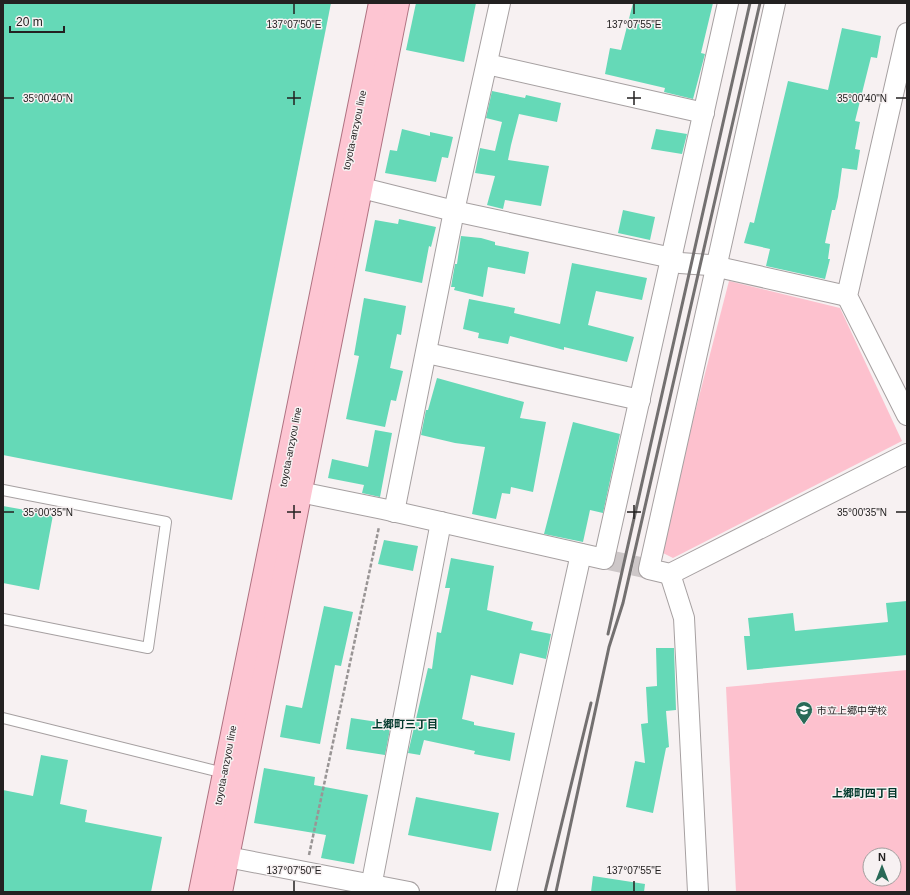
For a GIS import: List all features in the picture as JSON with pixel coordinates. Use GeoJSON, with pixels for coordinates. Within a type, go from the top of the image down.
{"type":"FeatureCollection","features":[{"type":"Feature","properties":{"kind":"main road","name":"toyota-anzyou line"},"geometry":{"type":"LineString","coordinates":[[353,185],[380,3]]}},
{"type":"Feature","properties":{"kind":"main road","name":"toyota-anzyou line"},"geometry":{"type":"LineString","coordinates":[[200,892],[218,855],[353,185],[398,3]]}},
{"type":"Feature","properties":{"kind":"main road","name":"toyota-anzyou line"},"geometry":{"type":"LineString","coordinates":[[221,892],[218,855],[224,773],[291,490]]}},
{"type":"Feature","properties":{"kind":"street"},"geometry":{"type":"LineString","coordinates":[[388,510],[427,353],[454,211],[500,3]]}},
{"type":"Feature","properties":{"kind":"street"},"geometry":{"type":"LineString","coordinates":[[291,490],[388,510],[604,559],[728,3]]}},
{"type":"Feature","properties":{"kind":"street"},"geometry":{"type":"LineString","coordinates":[[776,3],[718,267],[649,569],[670,574],[907,454]]}},
{"type":"Feature","properties":{"kind":"street"},"geometry":{"type":"LineString","coordinates":[[907,33],[904,59],[847,296],[907,416]]}},
{"type":"Feature","properties":{"kind":"street"},"geometry":{"type":"LineString","coordinates":[[487,64],[704,113]]}},
{"type":"Feature","properties":{"kind":"street"},"geometry":{"type":"LineString","coordinates":[[353,185],[454,211],[672,258],[680,263],[718,267],[847,296]]}},
{"type":"Feature","properties":{"kind":"street"},"geometry":{"type":"LineString","coordinates":[[427,353],[640,400]]}},
{"type":"Feature","properties":{"kind":"street"},"geometry":{"type":"LineString","coordinates":[[371,888],[441,522]]}},
{"type":"Feature","properties":{"kind":"street"},"geometry":{"type":"LineString","coordinates":[[506,892],[581,554]]}},
{"type":"Feature","properties":{"kind":"street"},"geometry":{"type":"LineString","coordinates":[[670,574],[684,618],[698,892]]}},
{"type":"Feature","properties":{"kind":"street"},"geometry":{"type":"LineString","coordinates":[[218,855],[305,872],[371,888],[409,892]]}},
{"type":"Feature","properties":{"kind":"lane"},"geometry":{"type":"LineString","coordinates":[[3,490],[166,522],[148,648],[3,619]]}},
{"type":"Feature","properties":{"kind":"lane"},"geometry":{"type":"LineString","coordinates":[[3,718],[224,773]]}},
{"type":"Feature","properties":{"kind":"path"},"geometry":{"type":"LineString","coordinates":[[305,872],[388,510]]}},
{"type":"Feature","properties":{"kind":"shaded area"},"geometry":{"type":"Polygon","coordinates":[[[729,281],[840,308],[902,441],[673,558],[659,551],[729,281]]]}},
{"type":"Feature","properties":{"kind":"shaded area"},"geometry":{"type":"Polygon","coordinates":[[[907,670],[907,892],[736,892],[726,687],[907,670]]]}},
{"type":"Feature","properties":{"kind":"building"},"geometry":{"type":"Polygon","coordinates":[[[3,3],[331,3],[232,500],[3,455],[3,3]]]}},
{"type":"Feature","properties":{"kind":"building"},"geometry":{"type":"Polygon","coordinates":[[[416,3],[476,3],[464,62],[406,50],[416,3]]]}},
{"type":"Feature","properties":{"kind":"building"},"geometry":{"type":"Polygon","coordinates":[[[633,3],[713,3],[701,53],[705,54],[693,99],[664,92],[665,88],[605,74],[610,48],[621,50],[633,3]]]}},
{"type":"Feature","properties":{"kind":"building"},"geometry":{"type":"Polygon","coordinates":[[[842,28],[881,36],[877,58],[871,57],[855,121],[860,122],[855,149],[860,150],[857,170],[842,168],[835,210],[832,210],[825,243],[830,244],[828,259],[830,259],[825,279],[766,266],[770,249],[744,243],[750,222],[754,223],[788,81],[828,90],[842,28]]]}},
{"type":"Feature","properties":{"kind":"building"},"geometry":{"type":"Polygon","coordinates":[[[492,91],[525,98],[526,95],[561,103],[557,122],[519,114],[508,160],[549,166],[541,206],[505,200],[503,209],[487,205],[495,176],[475,173],[480,148],[495,151],[502,122],[486,118],[492,91]]]}},
{"type":"Feature","properties":{"kind":"building"},"geometry":{"type":"Polygon","coordinates":[[[402,129],[430,136],[430,132],[453,137],[448,158],[442,157],[436,182],[385,173],[390,150],[397,151],[402,129]]]}},
{"type":"Feature","properties":{"kind":"building"},"geometry":{"type":"Polygon","coordinates":[[[656,129],[687,134],[682,154],[651,149],[656,129]]]}},
{"type":"Feature","properties":{"kind":"building"},"geometry":{"type":"Polygon","coordinates":[[[623,210],[655,217],[650,240],[618,233],[623,210]]]}},
{"type":"Feature","properties":{"kind":"building"},"geometry":{"type":"Polygon","coordinates":[[[399,219],[436,227],[431,247],[429,246],[422,283],[365,271],[375,220],[398,224],[399,219]]]}},
{"type":"Feature","properties":{"kind":"building"},"geometry":{"type":"Polygon","coordinates":[[[461,236],[481,238],[495,242],[495,245],[529,252],[525,274],[488,267],[483,297],[454,290],[455,287],[451,287],[455,264],[457,264],[461,236]]]}},
{"type":"Feature","properties":{"kind":"building"},"geometry":{"type":"Polygon","coordinates":[[[572,263],[647,278],[642,300],[596,291],[588,325],[634,337],[627,362],[564,347],[564,350],[510,336],[508,344],[478,338],[479,333],[463,329],[469,299],[515,308],[514,313],[560,324],[572,263]]]}},
{"type":"Feature","properties":{"kind":"building"},"geometry":{"type":"Polygon","coordinates":[[[364,298],[406,306],[401,335],[397,334],[390,368],[403,371],[396,401],[391,400],[385,427],[346,419],[359,356],[354,355],[364,298]]]}},
{"type":"Feature","properties":{"kind":"building"},"geometry":{"type":"Polygon","coordinates":[[[437,378],[524,402],[520,418],[546,422],[533,492],[511,487],[510,494],[502,493],[496,519],[472,514],[485,447],[455,443],[421,435],[426,410],[428,410],[437,378]]]}},
{"type":"Feature","properties":{"kind":"building"},"geometry":{"type":"Polygon","coordinates":[[[573,422],[620,434],[603,513],[590,510],[583,542],[544,534],[573,422]]]}},
{"type":"Feature","properties":{"kind":"building"},"geometry":{"type":"Polygon","coordinates":[[[375,430],[392,433],[380,497],[362,493],[364,485],[328,478],[332,459],[368,467],[375,430]]]}},
{"type":"Feature","properties":{"kind":"building"},"geometry":{"type":"Polygon","coordinates":[[[3,506],[53,515],[39,590],[3,583],[3,506]]]}},
{"type":"Feature","properties":{"kind":"building"},"geometry":{"type":"Polygon","coordinates":[[[384,540],[418,546],[413,571],[378,564],[384,540]]]}},
{"type":"Feature","properties":{"kind":"building"},"geometry":{"type":"Polygon","coordinates":[[[451,558],[494,566],[487,610],[533,622],[531,630],[551,634],[546,659],[520,653],[513,685],[471,675],[462,719],[474,722],[474,725],[515,733],[510,761],[474,754],[475,751],[424,740],[420,755],[408,753],[428,668],[432,669],[437,632],[441,633],[450,588],[445,588],[451,558]]]}},
{"type":"Feature","properties":{"kind":"building"},"geometry":{"type":"Polygon","coordinates":[[[907,601],[907,655],[747,670],[744,636],[750,636],[748,618],[793,613],[795,631],[888,622],[886,603],[907,601]]]}},
{"type":"Feature","properties":{"kind":"building"},"geometry":{"type":"Polygon","coordinates":[[[324,606],[353,612],[341,666],[335,665],[320,744],[280,737],[286,705],[302,708],[324,606]]]}},
{"type":"Feature","properties":{"kind":"building"},"geometry":{"type":"Polygon","coordinates":[[[656,648],[674,648],[676,710],[666,711],[669,747],[666,748],[653,813],[626,807],[635,761],[645,763],[641,724],[648,723],[646,687],[657,686],[656,648]]]}},
{"type":"Feature","properties":{"kind":"building"},"geometry":{"type":"Polygon","coordinates":[[[351,718],[391,724],[385,755],[346,749],[351,718]]]}},
{"type":"Feature","properties":{"kind":"building"},"geometry":{"type":"Polygon","coordinates":[[[41,755],[68,760],[60,804],[87,810],[85,822],[162,837],[151,892],[3,892],[3,790],[33,796],[41,755]]]}},
{"type":"Feature","properties":{"kind":"building"},"geometry":{"type":"Polygon","coordinates":[[[264,768],[315,777],[314,785],[368,795],[354,864],[321,858],[326,835],[254,823],[264,768]]]}},
{"type":"Feature","properties":{"kind":"building"},"geometry":{"type":"Polygon","coordinates":[[[416,797],[499,813],[491,851],[408,835],[416,797]]]}},
{"type":"Feature","properties":{"kind":"building"},"geometry":{"type":"Polygon","coordinates":[[[593,876],[645,884],[644,892],[591,892],[593,876]]]}},
{"type":"Feature","properties":{"kind":"tunnel"},"geometry":{"type":"LineString","coordinates":[[604,559],[649,569]]}},
{"type":"Feature","properties":{"kind":"railway"},"geometry":{"type":"LineString","coordinates":[[608,634],[750,3]]}},
{"type":"Feature","properties":{"kind":"railway"},"geometry":{"type":"LineString","coordinates":[[556,892],[609,647],[623,603],[760,3]]}},
{"type":"Feature","properties":{"kind":"railway"},"geometry":{"type":"LineString","coordinates":[[545,892],[591,703]]}},
{"type":"Feature","properties":{"kind":"place","name":"市立上郷中学校"},"geometry":{"type":"Point","coordinates":[804,725]}},
{"type":"Feature","properties":{"kind":"district","name":"上郷町三丁目"},"geometry":{"type":"Point","coordinates":[405,724]}},
{"type":"Feature","properties":{"kind":"district","name":"上郷町四丁目"},"geometry":{"type":"Point","coordinates":[865,793]}}]}
